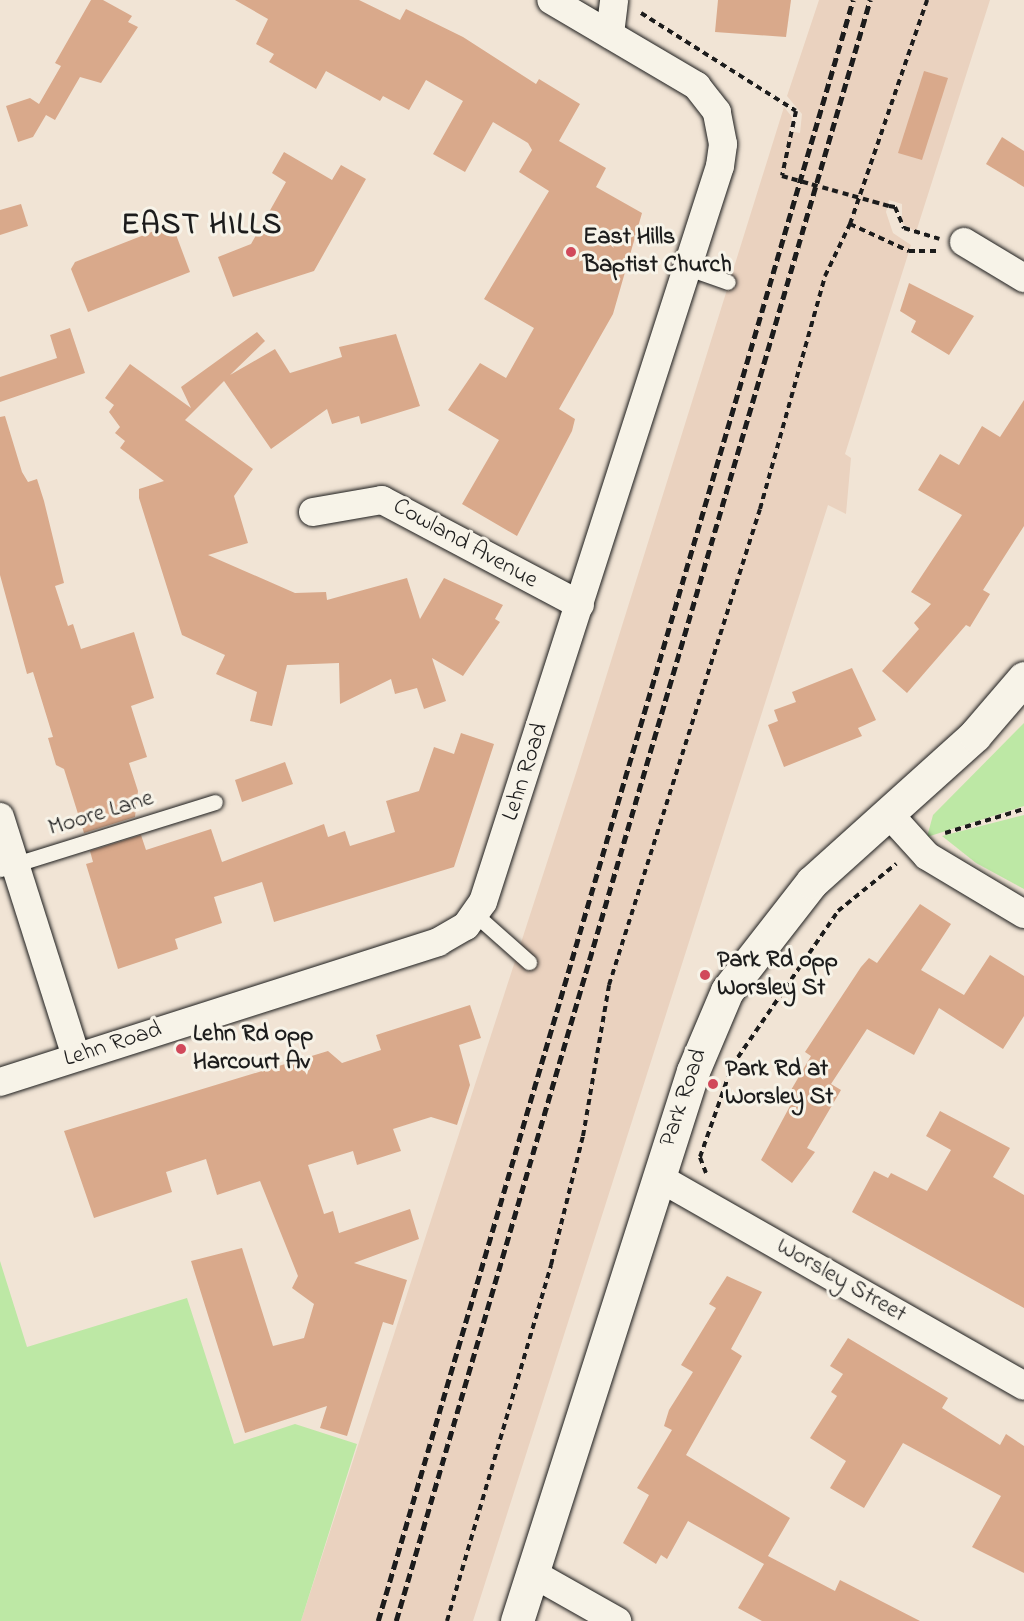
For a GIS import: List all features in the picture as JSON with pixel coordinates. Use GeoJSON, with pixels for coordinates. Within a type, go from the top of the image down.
{"type":"FeatureCollection","features":[{"type":"Feature","properties":{"kind":"main road","name":"Park Road"},"geometry":{"type":"LineString","coordinates":[[517,1621],[700,1051],[727,992],[788,908],[888,813],[975,735],[1024,678]]}},
{"type":"Feature","properties":{"kind":"street"},"geometry":{"type":"LineString","coordinates":[[551,0],[610,34],[625,5]]}},
{"type":"Feature","properties":{"kind":"street","name":"Lehn Road"},"geometry":{"type":"LineString","coordinates":[[0,1082],[438,942],[476,915],[580,605],[688,268],[723,144],[717,112],[697,86],[610,34]]}},
{"type":"Feature","properties":{"kind":"street"},"geometry":{"type":"LineString","coordinates":[[964,242],[1024,278]]}},
{"type":"Feature","properties":{"kind":"street","name":"Cowland Avenue"},"geometry":{"type":"LineString","coordinates":[[313,512],[382,500],[580,605]]}},
{"type":"Feature","properties":{"kind":"street"},"geometry":{"type":"LineString","coordinates":[[888,813],[927,856],[1024,914]]}},
{"type":"Feature","properties":{"kind":"street"},"geometry":{"type":"LineString","coordinates":[[0,817],[7,867],[76,1056]]}},
{"type":"Feature","properties":{"kind":"street","name":"Worsley Street"},"geometry":{"type":"LineString","coordinates":[[658,1178],[1024,1386]]}},
{"type":"Feature","properties":{"kind":"street"},"geometry":{"type":"LineString","coordinates":[[532,1573],[617,1621]]}},
{"type":"Feature","properties":{"kind":"lane"},"geometry":{"type":"LineString","coordinates":[[688,268],[728,282]]}},
{"type":"Feature","properties":{"kind":"lane","name":"Moore Lane"},"geometry":{"type":"LineString","coordinates":[[7,867],[215,802]]}},
{"type":"Feature","properties":{"kind":"lane"},"geometry":{"type":"LineString","coordinates":[[476,915],[529,962]]}},
{"type":"Feature","properties":{"kind":"path"},"geometry":{"type":"LineString","coordinates":[[447,1621],[551,1265],[583,1136],[609,985],[760,509],[825,276],[850,224],[927,0]]}},
{"type":"Feature","properties":{"kind":"path"},"geometry":{"type":"LineString","coordinates":[[625,5],[783,99],[796,111],[795,129],[782,176],[895,207],[904,228],[923,238],[964,242]]}},
{"type":"Feature","properties":{"kind":"path"},"geometry":{"type":"LineString","coordinates":[[850,224],[909,250]]}},
{"type":"Feature","properties":{"kind":"path"},"geometry":{"type":"LineString","coordinates":[[939,836],[1024,809]]}},
{"type":"Feature","properties":{"kind":"path"},"geometry":{"type":"LineString","coordinates":[[716,1180],[706,1174],[700,1157],[732,1066],[838,911],[902,860]]}},
{"type":"Feature","properties":{"kind":"shaded area"},"geometry":{"type":"Polygon","coordinates":[[[819,0],[990,0],[916,232],[902,223],[902,204],[889,200],[886,212],[893,233],[911,245],[845,454],[851,458],[846,514],[828,505],[473,1621],[301,1621],[577,770],[784,107],[792,117],[789,131],[800,133],[802,114],[787,96],[819,0]]]}},
{"type":"Feature","properties":{"kind":"green space"},"geometry":{"type":"Polygon","coordinates":[[[1024,723],[1024,806],[927,837],[933,815],[1024,723]]]}},
{"type":"Feature","properties":{"kind":"green space"},"geometry":{"type":"Polygon","coordinates":[[[1024,815],[1024,889],[976,863],[942,836],[1024,815]]]}},
{"type":"Feature","properties":{"kind":"green space"},"geometry":{"type":"Polygon","coordinates":[[[0,1261],[27,1347],[187,1298],[234,1444],[295,1424],[357,1444],[301,1621],[0,1621],[0,1261]]]}},
{"type":"Feature","properties":{"kind":"building"},"geometry":{"type":"Polygon","coordinates":[[[91,0],[103,0],[132,16],[128,22],[138,27],[101,83],[80,77],[55,120],[46,115],[33,137],[18,142],[6,106],[30,98],[39,104],[61,66],[55,63],[91,0]]]}},
{"type":"Feature","properties":{"kind":"building"},"geometry":{"type":"Polygon","coordinates":[[[235,0],[359,0],[400,20],[406,9],[463,37],[536,84],[539,79],[580,104],[559,141],[606,168],[596,187],[642,213],[613,314],[559,409],[575,419],[572,431],[517,536],[462,504],[499,440],[448,410],[480,363],[506,378],[534,328],[484,299],[549,191],[519,172],[532,150],[528,143],[493,122],[465,172],[433,154],[463,101],[426,80],[409,110],[383,96],[380,101],[326,71],[316,89],[269,62],[274,54],[256,44],[268,19],[235,0]]]}},
{"type":"Feature","properties":{"kind":"building"},"geometry":{"type":"Polygon","coordinates":[[[718,0],[791,0],[786,37],[715,32],[718,0]]]}},
{"type":"Feature","properties":{"kind":"building"},"geometry":{"type":"Polygon","coordinates":[[[924,71],[948,78],[922,160],[898,153],[924,71]]]}},
{"type":"Feature","properties":{"kind":"building"},"geometry":{"type":"Polygon","coordinates":[[[1002,137],[1024,151],[1024,187],[986,164],[1002,137]]]}},
{"type":"Feature","properties":{"kind":"building"},"geometry":{"type":"Polygon","coordinates":[[[284,152],[332,180],[341,165],[366,179],[314,271],[233,297],[218,257],[251,244],[286,182],[272,173],[284,152]]]}},
{"type":"Feature","properties":{"kind":"building"},"geometry":{"type":"Polygon","coordinates":[[[21,204],[28,226],[0,235],[0,210],[21,204]]]}},
{"type":"Feature","properties":{"kind":"building"},"geometry":{"type":"Polygon","coordinates":[[[172,224],[190,272],[88,312],[71,269],[75,262],[172,224]]]}},
{"type":"Feature","properties":{"kind":"building"},"geometry":{"type":"Polygon","coordinates":[[[909,283],[974,316],[949,355],[911,332],[916,321],[900,311],[909,283]]]}},
{"type":"Feature","properties":{"kind":"building"},"geometry":{"type":"Polygon","coordinates":[[[70,328],[85,373],[0,402],[0,377],[57,358],[50,335],[70,328]]]}},
{"type":"Feature","properties":{"kind":"building"},"geometry":{"type":"Polygon","coordinates":[[[257,332],[265,341],[230,375],[275,349],[290,373],[342,357],[339,347],[396,334],[420,406],[361,424],[359,416],[332,424],[327,409],[271,449],[224,381],[185,420],[253,469],[234,496],[248,543],[208,555],[295,593],[326,592],[327,600],[407,578],[420,619],[444,578],[503,605],[495,619],[500,622],[463,676],[432,658],[446,701],[424,709],[417,688],[395,694],[391,679],[340,704],[339,663],[287,665],[272,726],[250,721],[257,692],[216,674],[225,655],[182,635],[139,498],[139,489],[164,481],[120,448],[125,441],[115,433],[120,427],[109,412],[114,405],[105,398],[130,364],[191,408],[181,387],[257,332]]]}},
{"type":"Feature","properties":{"kind":"building"},"geometry":{"type":"Polygon","coordinates":[[[1024,400],[1024,526],[983,590],[990,594],[970,627],[966,625],[907,693],[882,671],[919,629],[914,623],[931,604],[911,592],[962,515],[918,490],[940,454],[959,465],[982,426],[1000,437],[1024,400]]]}},
{"type":"Feature","properties":{"kind":"building"},"geometry":{"type":"Polygon","coordinates":[[[5,416],[22,472],[28,482],[37,479],[44,501],[64,583],[55,586],[68,626],[73,624],[81,649],[134,632],[154,698],[131,706],[147,757],[129,763],[138,791],[135,817],[84,833],[64,769],[56,765],[48,738],[53,737],[33,672],[27,674],[0,575],[0,417],[5,416]]]}},
{"type":"Feature","properties":{"kind":"building"},"geometry":{"type":"Polygon","coordinates":[[[852,668],[876,720],[858,728],[862,736],[784,767],[768,725],[778,721],[774,710],[796,702],[792,692],[852,668]]]}},
{"type":"Feature","properties":{"kind":"building"},"geometry":{"type":"Polygon","coordinates":[[[461,733],[494,744],[454,867],[274,922],[262,882],[214,897],[222,923],[175,939],[178,949],[118,969],[86,864],[93,862],[90,851],[141,835],[146,850],[211,829],[222,862],[324,824],[328,837],[345,831],[350,846],[395,832],[386,801],[419,791],[434,747],[454,754],[461,733]]]}},
{"type":"Feature","properties":{"kind":"building"},"geometry":{"type":"Polygon","coordinates":[[[285,762],[293,784],[242,802],[235,780],[285,762]]]}},
{"type":"Feature","properties":{"kind":"building"},"geometry":{"type":"Polygon","coordinates":[[[920,904],[951,924],[921,970],[964,995],[990,955],[1024,976],[1024,1016],[1003,1049],[939,1008],[914,1055],[867,1029],[831,1084],[841,1090],[807,1148],[815,1152],[792,1183],[761,1160],[790,1106],[784,1102],[811,1056],[805,1052],[861,967],[869,958],[877,963],[920,904]]]}},
{"type":"Feature","properties":{"kind":"building"},"geometry":{"type":"Polygon","coordinates":[[[470,1005],[481,1038],[459,1045],[470,1085],[457,1125],[431,1117],[393,1129],[401,1151],[357,1165],[353,1151],[308,1165],[324,1214],[333,1211],[339,1233],[410,1209],[419,1239],[354,1263],[407,1280],[393,1325],[383,1322],[347,1436],[320,1428],[327,1406],[245,1433],[191,1261],[242,1248],[273,1346],[304,1338],[314,1304],[292,1288],[298,1276],[260,1181],[217,1195],[206,1159],[166,1172],[172,1192],[94,1218],[64,1131],[328,1051],[342,1063],[381,1050],[376,1035],[470,1005]]]}},
{"type":"Feature","properties":{"kind":"building"},"geometry":{"type":"Polygon","coordinates":[[[940,1111],[1010,1148],[993,1177],[1024,1195],[1024,1308],[852,1212],[874,1171],[888,1178],[891,1173],[927,1191],[951,1150],[926,1136],[940,1111]]]}},
{"type":"Feature","properties":{"kind":"building"},"geometry":{"type":"Polygon","coordinates":[[[727,1276],[762,1292],[731,1349],[742,1356],[686,1455],[790,1518],[768,1556],[835,1591],[840,1580],[920,1621],[762,1621],[738,1608],[764,1564],[688,1521],[667,1559],[661,1555],[656,1564],[623,1543],[649,1495],[637,1488],[672,1430],[664,1426],[669,1410],[693,1372],[681,1365],[716,1308],[709,1304],[727,1276]]]}},
{"type":"Feature","properties":{"kind":"building"},"geometry":{"type":"Polygon","coordinates":[[[848,1338],[948,1398],[942,1408],[1000,1445],[1006,1434],[1024,1446],[1024,1573],[972,1547],[1001,1496],[903,1443],[864,1508],[830,1488],[846,1461],[810,1438],[837,1396],[831,1392],[843,1374],[830,1366],[848,1338]]]}},
{"type":"Feature","properties":{"kind":"railway"},"geometry":{"type":"LineString","coordinates":[[378,1621],[853,0]]}},
{"type":"Feature","properties":{"kind":"railway"},"geometry":{"type":"LineString","coordinates":[[396,1621],[870,0]]}},
{"type":"Feature","properties":{"kind":"place","name":"East Hills Baptist Church"},"geometry":{"type":"Point","coordinates":[571,252]}},
{"type":"Feature","properties":{"kind":"place","name":"Park Rd opp Worsley St"},"geometry":{"type":"Point","coordinates":[705,975]}},
{"type":"Feature","properties":{"kind":"place","name":"Lehn Rd opp Harcourt Av"},"geometry":{"type":"Point","coordinates":[181,1049]}},
{"type":"Feature","properties":{"kind":"place","name":"Park Rd at Worsley St"},"geometry":{"type":"Point","coordinates":[713,1084]}},
{"type":"Feature","properties":{"kind":"district","name":"EAST HILLS"},"geometry":{"type":"Point","coordinates":[202,226]}}]}
